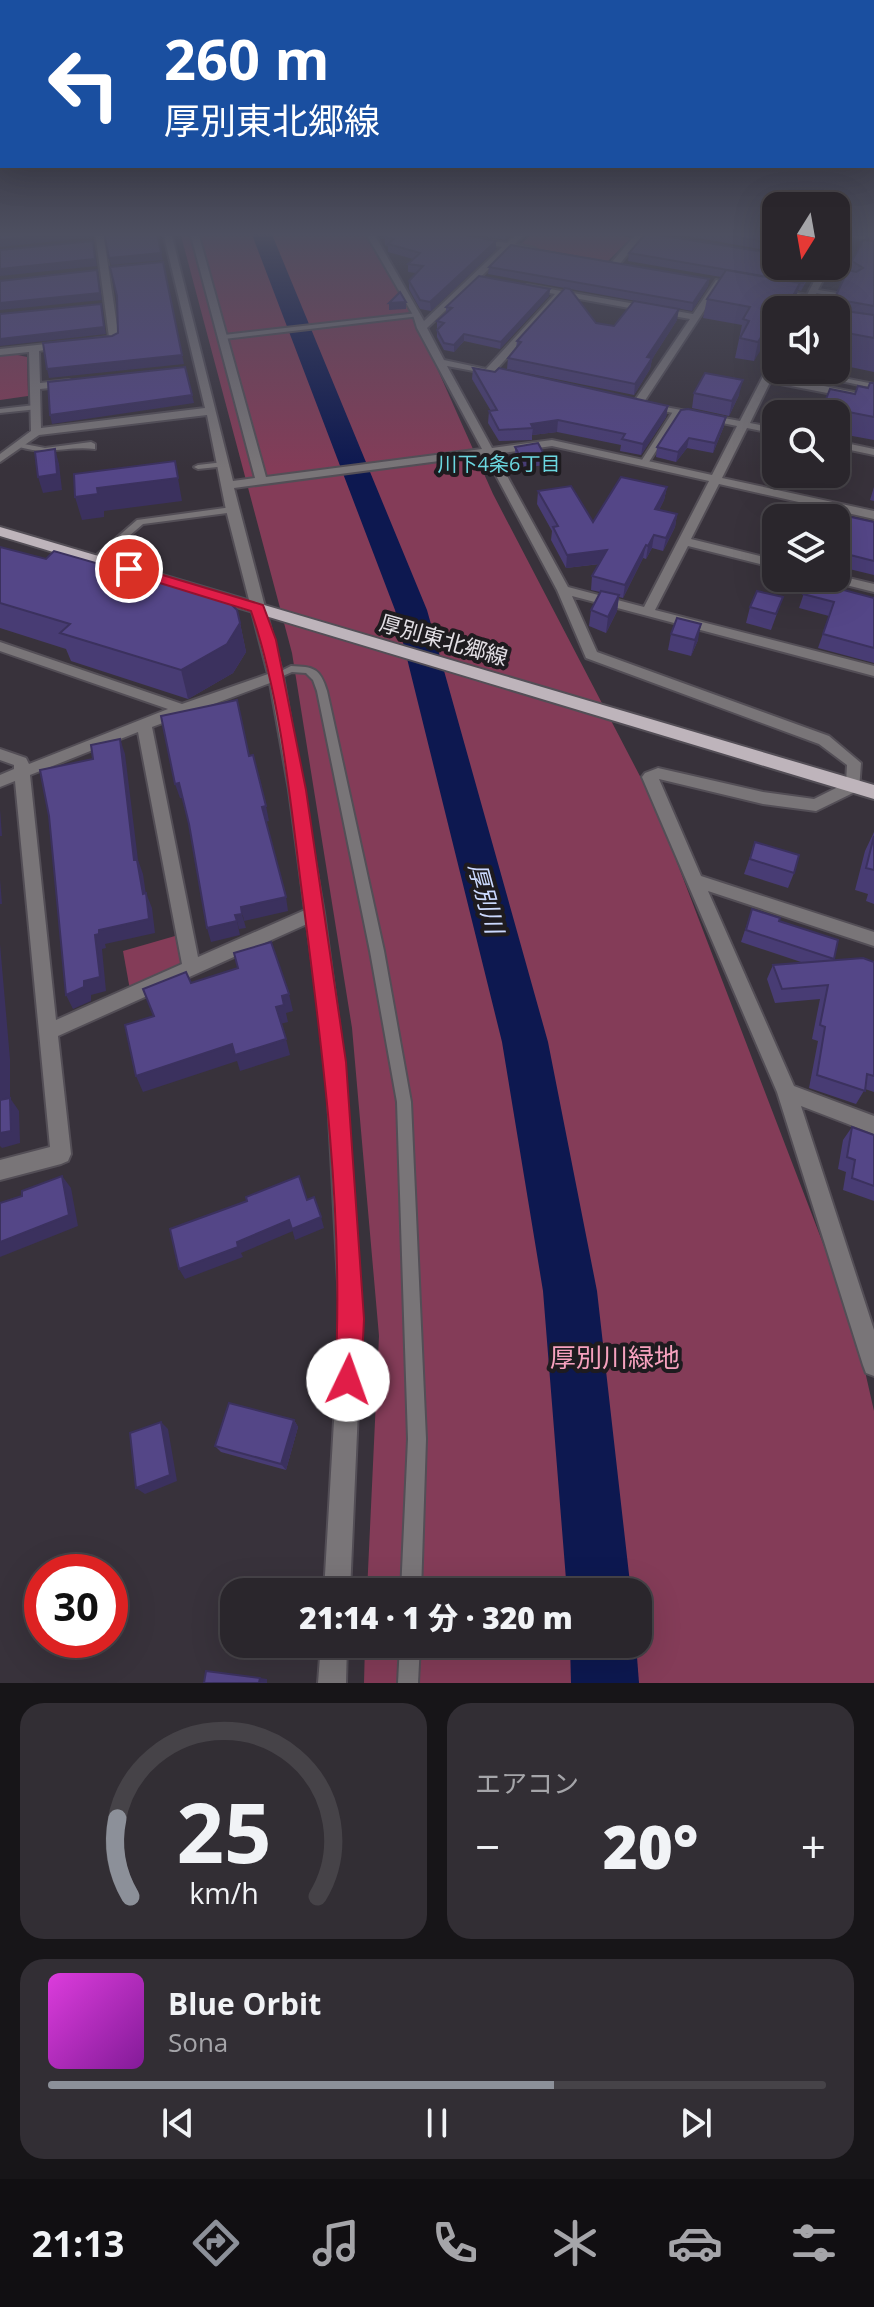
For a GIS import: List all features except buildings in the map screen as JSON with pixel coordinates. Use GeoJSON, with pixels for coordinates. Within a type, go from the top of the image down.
{"type":"FeatureCollection","features":[{"type":"Feature","properties":{"kind":"main road","name":"厚別東北郷線"},"geometry":{"type":"LineString","coordinates":[[0,531],[874,792]]}},
{"type":"Feature","properties":{"kind":"street"},"geometry":{"type":"LineString","coordinates":[[88,342],[114,339],[112,311]]}},
{"type":"Feature","properties":{"kind":"street"},"geometry":{"type":"LineString","coordinates":[[186,311],[229,485],[232,510],[276,676],[316,913],[335,1062],[351,1319],[338,1578]]}},
{"type":"Feature","properties":{"kind":"street"},"geometry":{"type":"LineString","coordinates":[[219,311],[261,480]]}},
{"type":"Feature","properties":{"kind":"street"},"geometry":{"type":"LineString","coordinates":[[414,311],[563,590],[591,655],[824,740],[854,763],[854,786],[816,805],[763,798],[658,773],[650,777],[787,1092],[874,1365]]}},
{"type":"Feature","properties":{"kind":"street"},"geometry":{"type":"LineString","coordinates":[[420,321],[433,311]]}},
{"type":"Feature","properties":{"kind":"street"},"geometry":{"type":"LineString","coordinates":[[489,372],[545,311]]}},
{"type":"Feature","properties":{"kind":"street"},"geometry":{"type":"LineString","coordinates":[[658,311],[694,317]]}},
{"type":"Feature","properties":{"kind":"street"},"geometry":{"type":"LineString","coordinates":[[638,403],[699,311]]}},
{"type":"Feature","properties":{"kind":"street"},"geometry":{"type":"LineString","coordinates":[[0,352],[74,344]]}},
{"type":"Feature","properties":{"kind":"street"},"geometry":{"type":"LineString","coordinates":[[34,348],[36,432]]}},
{"type":"Feature","properties":{"kind":"street"},"geometry":{"type":"LineString","coordinates":[[441,362],[504,375]]}},
{"type":"Feature","properties":{"kind":"street"},"geometry":{"type":"LineString","coordinates":[[185,370],[200,368]]}},
{"type":"Feature","properties":{"kind":"street"},"geometry":{"type":"LineString","coordinates":[[35,386],[80,381]]}},
{"type":"Feature","properties":{"kind":"street"},"geometry":{"type":"LineString","coordinates":[[648,612],[764,384]]}},
{"type":"Feature","properties":{"kind":"street"},"geometry":{"type":"LineString","coordinates":[[798,384],[874,399]]}},
{"type":"Feature","properties":{"kind":"street"},"geometry":{"type":"LineString","coordinates":[[623,400],[762,428]]}},
{"type":"Feature","properties":{"kind":"street"},"geometry":{"type":"LineString","coordinates":[[0,459],[36,432],[210,411]]}},
{"type":"Feature","properties":{"kind":"street"},"geometry":{"type":"LineString","coordinates":[[229,485],[487,449],[552,443],[874,515]]}},
{"type":"Feature","properties":{"kind":"street"},"geometry":{"type":"LineString","coordinates":[[850,447],[874,452]]}},
{"type":"Feature","properties":{"kind":"street"},"geometry":{"type":"LineString","coordinates":[[683,541],[762,561]]}},
{"type":"Feature","properties":{"kind":"street"},"geometry":{"type":"LineString","coordinates":[[850,582],[874,588]]}},
{"type":"Feature","properties":{"kind":"street"},"geometry":{"type":"LineString","coordinates":[[563,590],[874,671]]}},
{"type":"Feature","properties":{"kind":"street"},"geometry":{"type":"LineString","coordinates":[[0,646],[182,709]]}},
{"type":"Feature","properties":{"kind":"street"},"geometry":{"type":"LineString","coordinates":[[0,781],[182,709],[276,676]]}},
{"type":"Feature","properties":{"kind":"street"},"geometry":{"type":"LineString","coordinates":[[144,724],[192,970]]}},
{"type":"Feature","properties":{"kind":"street"},"geometry":{"type":"LineString","coordinates":[[0,754],[21,762],[61,1154],[0,1170]]}},
{"type":"Feature","properties":{"kind":"street"},"geometry":{"type":"LineString","coordinates":[[697,881],[874,939]]}},
{"type":"Feature","properties":{"kind":"street"},"geometry":{"type":"LineString","coordinates":[[48,1032],[316,913]]}},
{"type":"Feature","properties":{"kind":"street"},"geometry":{"type":"LineString","coordinates":[[787,1092],[874,1125]]}},
{"type":"Feature","properties":{"kind":"street"},"geometry":{"type":"LineString","coordinates":[[332,1683],[333,1658]]}},
{"type":"Feature","properties":{"kind":"lane"},"geometry":{"type":"LineString","coordinates":[[227,337],[355,322],[420,321]]}},
{"type":"Feature","properties":{"kind":"lane"},"geometry":{"type":"LineString","coordinates":[[850,381],[874,386]]}},
{"type":"Feature","properties":{"kind":"lane"},"geometry":{"type":"LineString","coordinates":[[0,411],[35,407]]}},
{"type":"Feature","properties":{"kind":"lane"},"geometry":{"type":"LineString","coordinates":[[644,463],[677,412]]}},
{"type":"Feature","properties":{"kind":"lane"},"geometry":{"type":"LineString","coordinates":[[19,445],[45,450],[91,444],[92,447]]}},
{"type":"Feature","properties":{"kind":"lane"},"geometry":{"type":"LineString","coordinates":[[198,467],[224,464]]}},
{"type":"Feature","properties":{"kind":"lane"},"geometry":{"type":"LineString","coordinates":[[97,559],[140,522],[232,510]]}},
{"type":"Feature","properties":{"kind":"lane"},"geometry":{"type":"LineString","coordinates":[[276,676],[291,669],[309,670],[318,679],[322,691],[377,951],[404,1102],[417,1439],[412,1578]]}},
{"type":"Feature","properties":{"kind":"lane"},"geometry":{"type":"LineString","coordinates":[[408,1683],[409,1658]]}},
{"type":"Feature","properties":{"kind":"green space","name":"厚別川緑地"},"geometry":{"type":"Polygon","coordinates":[[[201,311],[410,311],[493,494],[655,805],[855,1327],[874,1411],[874,1683],[364,1683],[365,1658],[652,1658],[652,1578],[368,1578],[379,1336],[352,1028],[292,653],[201,311]]]}},
{"type":"Feature","properties":{"kind":"green space"},"geometry":{"type":"Polygon","coordinates":[[[13,354],[27,357],[28,396],[0,400],[0,356],[13,354]]]}},
{"type":"Feature","properties":{"kind":"green space"},"geometry":{"type":"Polygon","coordinates":[[[175,936],[181,961],[177,970],[130,990],[123,951],[175,936]]]}},
{"type":"Feature","properties":{"kind":"waterway","name":"厚別川"},"geometry":{"type":"LineString","coordinates":[[292,311],[411,610],[525,1042],[570,1291],[598,1578]]}},
{"type":"Feature","properties":{"kind":"waterway","name":"厚別川"},"geometry":{"type":"LineString","coordinates":[[604,1658],[605,1683]]}},
{"type":"Feature","properties":{"kind":"district","name":"川下4条6丁目"},"geometry":{"type":"Point","coordinates":[499,463]}},
{"type":"Feature","properties":{"kind":"route"},"geometry":{"type":"LineString","coordinates":[[129,569],[258,609],[269,640],[297,790],[335,1062],[351,1319],[348,1380]]}}]}
